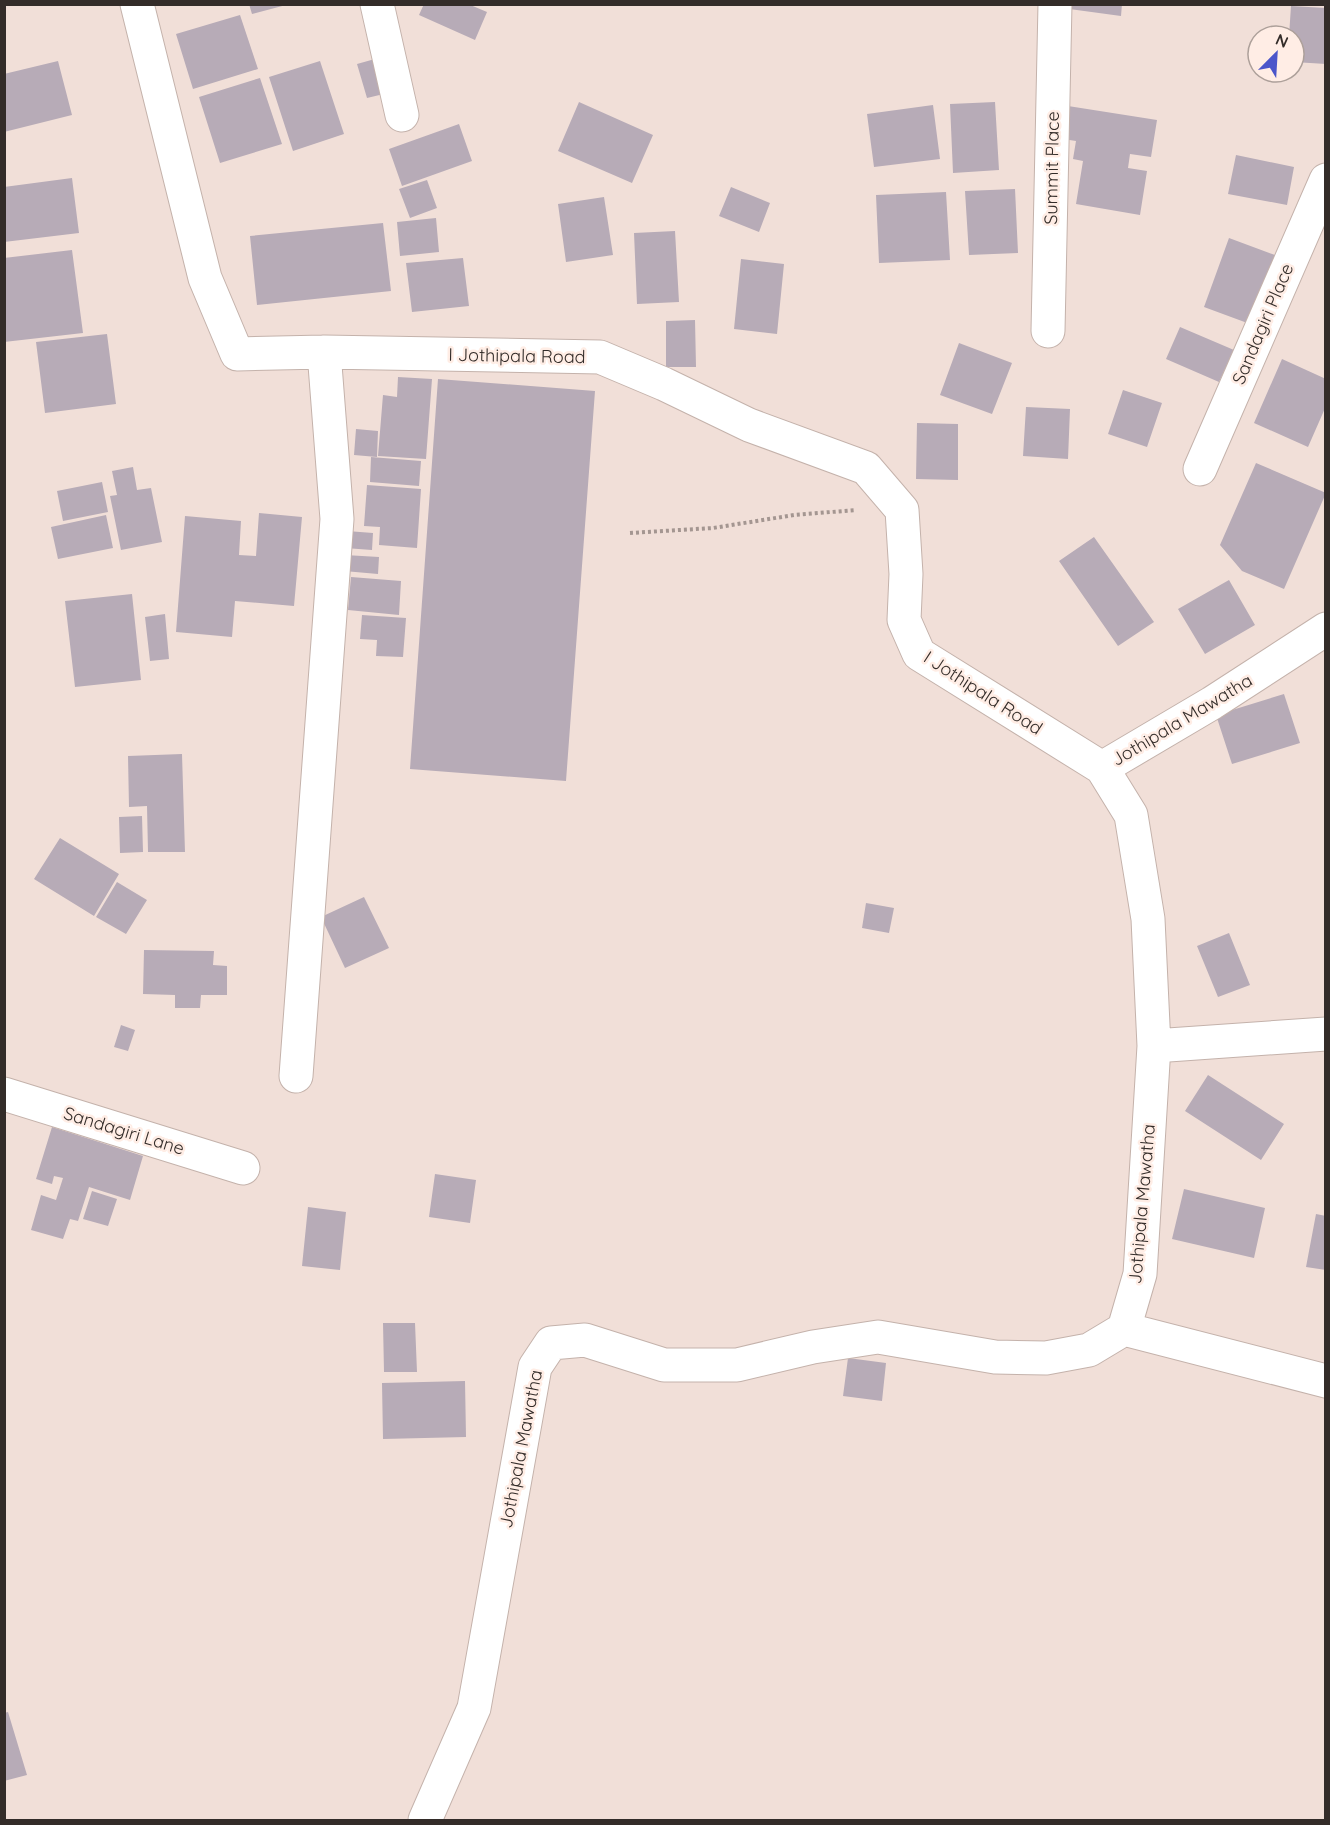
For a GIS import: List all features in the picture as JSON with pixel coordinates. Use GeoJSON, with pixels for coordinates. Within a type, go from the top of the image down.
{"type":"FeatureCollection","features":[{"type":"Feature","properties":{"kind":"street","name":"I Jothipala Road"},"geometry":{"type":"LineString","coordinates":[[137,4],[205,278],[237,354],[324,352],[600,357],[664,384],[749,425],[866,468],[902,510],[906,574],[904,620],[919,654],[1102,768]]}},
{"type":"Feature","properties":{"kind":"street"},"geometry":{"type":"LineString","coordinates":[[377,4],[402,115]]}},
{"type":"Feature","properties":{"kind":"street","name":"Summit Place"},"geometry":{"type":"LineString","coordinates":[[1048,331],[1056,4]]}},
{"type":"Feature","properties":{"kind":"street","name":"Sandagiri Place"},"geometry":{"type":"LineString","coordinates":[[1200,469],[1326,180]]}},
{"type":"Feature","properties":{"kind":"street"},"geometry":{"type":"LineString","coordinates":[[296,1076],[337,519],[324,352]]}},
{"type":"Feature","properties":{"kind":"street","name":"Jothipala Mawatha"},"geometry":{"type":"LineString","coordinates":[[425,1821],[474,1708],[535,1367],[551,1342],[585,1340],[664,1365],[737,1365],[813,1347],[878,1337],[995,1357],[1046,1358],[1089,1350],[1124,1329],[1140,1274],[1154,1046],[1148,919],[1131,815],[1102,768],[1212,703],[1326,629]]}},
{"type":"Feature","properties":{"kind":"street"},"geometry":{"type":"LineString","coordinates":[[1154,1046],[1326,1034]]}},
{"type":"Feature","properties":{"kind":"street","name":"Sandagiri Lane"},"geometry":{"type":"LineString","coordinates":[[4,1094],[243,1168]]}},
{"type":"Feature","properties":{"kind":"street"},"geometry":{"type":"LineString","coordinates":[[1124,1329],[1326,1381]]}},
{"type":"Feature","properties":{"kind":"path"},"geometry":{"type":"LineString","coordinates":[[630,533],[713,528],[794,515],[861,509],[902,510]]}},
{"type":"Feature","properties":{"kind":"building"},"geometry":{"type":"Polygon","coordinates":[[[249,4],[286,4],[286,5],[252,14],[249,4]]]}},
{"type":"Feature","properties":{"kind":"building"},"geometry":{"type":"Polygon","coordinates":[[[424,4],[468,4],[487,12],[475,40],[419,15],[424,4]]]}},
{"type":"Feature","properties":{"kind":"building"},"geometry":{"type":"Polygon","coordinates":[[[1063,4],[1122,4],[1121,16],[1062,8],[1063,4]]]}},
{"type":"Feature","properties":{"kind":"building"},"geometry":{"type":"Polygon","coordinates":[[[1291,6],[1326,8],[1326,64],[1306,63],[1306,24],[1290,24],[1291,6]]]}},
{"type":"Feature","properties":{"kind":"building"},"geometry":{"type":"Polygon","coordinates":[[[240,15],[258,69],[193,89],[176,34],[240,15]]]}},
{"type":"Feature","properties":{"kind":"building"},"geometry":{"type":"Polygon","coordinates":[[[382,57],[392,92],[367,98],[357,64],[382,57]]]}},
{"type":"Feature","properties":{"kind":"building"},"geometry":{"type":"Polygon","coordinates":[[[58,61],[72,115],[4,132],[4,74],[58,61]]]}},
{"type":"Feature","properties":{"kind":"building"},"geometry":{"type":"Polygon","coordinates":[[[320,61],[344,134],[293,151],[269,77],[320,61]]]}},
{"type":"Feature","properties":{"kind":"building"},"geometry":{"type":"Polygon","coordinates":[[[260,78],[282,144],[220,163],[199,97],[260,78]]]}},
{"type":"Feature","properties":{"kind":"building"},"geometry":{"type":"Polygon","coordinates":[[[579,102],[653,135],[632,183],[558,151],[579,102]]]}},
{"type":"Feature","properties":{"kind":"building"},"geometry":{"type":"Polygon","coordinates":[[[995,102],[999,170],[953,173],[950,104],[995,102]]]}},
{"type":"Feature","properties":{"kind":"building"},"geometry":{"type":"Polygon","coordinates":[[[933,105],[940,159],[874,167],[867,114],[933,105]]]}},
{"type":"Feature","properties":{"kind":"building"},"geometry":{"type":"Polygon","coordinates":[[[1068,106],[1157,120],[1151,157],[1130,154],[1128,168],[1147,171],[1140,215],[1076,204],[1083,161],[1073,159],[1076,141],[1063,139],[1068,106]]]}},
{"type":"Feature","properties":{"kind":"building"},"geometry":{"type":"Polygon","coordinates":[[[459,124],[472,161],[402,186],[389,149],[459,124]]]}},
{"type":"Feature","properties":{"kind":"building"},"geometry":{"type":"Polygon","coordinates":[[[1236,155],[1294,167],[1287,205],[1228,194],[1236,155]]]}},
{"type":"Feature","properties":{"kind":"building"},"geometry":{"type":"Polygon","coordinates":[[[72,178],[79,233],[4,242],[4,187],[72,178]]]}},
{"type":"Feature","properties":{"kind":"building"},"geometry":{"type":"Polygon","coordinates":[[[427,180],[437,208],[410,218],[399,189],[427,180]]]}},
{"type":"Feature","properties":{"kind":"building"},"geometry":{"type":"Polygon","coordinates":[[[731,187],[770,203],[759,232],[719,216],[731,187]]]}},
{"type":"Feature","properties":{"kind":"building"},"geometry":{"type":"Polygon","coordinates":[[[1015,189],[1018,253],[969,255],[965,191],[1015,189]]]}},
{"type":"Feature","properties":{"kind":"building"},"geometry":{"type":"Polygon","coordinates":[[[946,192],[950,260],[879,263],[876,195],[946,192]]]}},
{"type":"Feature","properties":{"kind":"building"},"geometry":{"type":"Polygon","coordinates":[[[604,197],[613,255],[566,262],[558,204],[604,197]]]}},
{"type":"Feature","properties":{"kind":"building"},"geometry":{"type":"Polygon","coordinates":[[[436,218],[439,252],[400,256],[397,222],[436,218]]]}},
{"type":"Feature","properties":{"kind":"building"},"geometry":{"type":"Polygon","coordinates":[[[383,223],[391,291],[257,305],[250,236],[383,223]]]}},
{"type":"Feature","properties":{"kind":"building"},"geometry":{"type":"Polygon","coordinates":[[[675,231],[679,302],[637,304],[634,233],[675,231]]]}},
{"type":"Feature","properties":{"kind":"building"},"geometry":{"type":"Polygon","coordinates":[[[1229,238],[1275,255],[1250,324],[1204,307],[1229,238]]]}},
{"type":"Feature","properties":{"kind":"building"},"geometry":{"type":"Polygon","coordinates":[[[72,250],[83,333],[4,342],[4,258],[72,250]]]}},
{"type":"Feature","properties":{"kind":"building"},"geometry":{"type":"Polygon","coordinates":[[[463,258],[469,306],[412,312],[406,263],[463,258]]]}},
{"type":"Feature","properties":{"kind":"building"},"geometry":{"type":"Polygon","coordinates":[[[741,259],[784,264],[777,334],[734,329],[741,259]]]}},
{"type":"Feature","properties":{"kind":"building"},"geometry":{"type":"Polygon","coordinates":[[[695,320],[696,367],[666,367],[666,321],[695,320]]]}},
{"type":"Feature","properties":{"kind":"building"},"geometry":{"type":"Polygon","coordinates":[[[1180,327],[1234,350],[1219,382],[1166,359],[1180,327]]]}},
{"type":"Feature","properties":{"kind":"building"},"geometry":{"type":"Polygon","coordinates":[[[107,334],[116,404],[45,413],[36,342],[107,334]]]}},
{"type":"Feature","properties":{"kind":"building"},"geometry":{"type":"Polygon","coordinates":[[[959,343],[1012,363],[992,414],[940,395],[959,343]]]}},
{"type":"Feature","properties":{"kind":"building"},"geometry":{"type":"Polygon","coordinates":[[[1282,359],[1326,379],[1326,406],[1308,447],[1254,423],[1282,359]]]}},
{"type":"Feature","properties":{"kind":"building"},"geometry":{"type":"Polygon","coordinates":[[[398,377],[432,379],[426,459],[378,456],[383,395],[397,397],[398,377]]]}},
{"type":"Feature","properties":{"kind":"building"},"geometry":{"type":"Polygon","coordinates":[[[438,379],[595,391],[566,781],[410,769],[438,379]]]}},
{"type":"Feature","properties":{"kind":"building"},"geometry":{"type":"Polygon","coordinates":[[[1123,390],[1162,403],[1147,447],[1108,434],[1123,390]]]}},
{"type":"Feature","properties":{"kind":"building"},"geometry":{"type":"Polygon","coordinates":[[[1026,407],[1070,409],[1068,459],[1023,456],[1026,407]]]}},
{"type":"Feature","properties":{"kind":"building"},"geometry":{"type":"Polygon","coordinates":[[[917,423],[958,424],[958,480],[916,479],[917,423]]]}},
{"type":"Feature","properties":{"kind":"building"},"geometry":{"type":"Polygon","coordinates":[[[356,429],[378,431],[377,457],[354,455],[356,429]]]}},
{"type":"Feature","properties":{"kind":"building"},"geometry":{"type":"Polygon","coordinates":[[[371,457],[421,461],[419,486],[370,482],[371,457]]]}},
{"type":"Feature","properties":{"kind":"building"},"geometry":{"type":"Polygon","coordinates":[[[1256,463],[1326,493],[1284,589],[1242,571],[1220,545],[1256,463]]]}},
{"type":"Feature","properties":{"kind":"building"},"geometry":{"type":"Polygon","coordinates":[[[133,467],[137,490],[151,488],[162,542],[121,550],[110,496],[117,495],[112,471],[133,467]]]}},
{"type":"Feature","properties":{"kind":"building"},"geometry":{"type":"Polygon","coordinates":[[[102,482],[108,512],[63,521],[57,491],[102,482]]]}},
{"type":"Feature","properties":{"kind":"building"},"geometry":{"type":"Polygon","coordinates":[[[367,485],[421,489],[417,548],[379,545],[380,527],[364,526],[367,485]]]}},
{"type":"Feature","properties":{"kind":"building"},"geometry":{"type":"Polygon","coordinates":[[[259,513],[302,517],[294,606],[235,601],[232,637],[176,632],[185,516],[241,521],[239,555],[256,556],[259,513]]]}},
{"type":"Feature","properties":{"kind":"building"},"geometry":{"type":"Polygon","coordinates":[[[106,515],[113,548],[58,559],[51,527],[106,515]]]}},
{"type":"Feature","properties":{"kind":"building"},"geometry":{"type":"Polygon","coordinates":[[[347,531],[373,533],[372,550],[345,548],[347,531]]]}},
{"type":"Feature","properties":{"kind":"building"},"geometry":{"type":"Polygon","coordinates":[[[1094,537],[1154,622],[1118,646],[1059,561],[1094,537]]]}},
{"type":"Feature","properties":{"kind":"building"},"geometry":{"type":"Polygon","coordinates":[[[345,555],[379,557],[378,574],[344,571],[345,555]]]}},
{"type":"Feature","properties":{"kind":"building"},"geometry":{"type":"Polygon","coordinates":[[[351,577],[401,581],[399,615],[348,610],[351,577]]]}},
{"type":"Feature","properties":{"kind":"building"},"geometry":{"type":"Polygon","coordinates":[[[1229,580],[1255,625],[1205,654],[1178,609],[1229,580]]]}},
{"type":"Feature","properties":{"kind":"building"},"geometry":{"type":"Polygon","coordinates":[[[132,594],[141,680],[75,687],[65,601],[132,594]]]}},
{"type":"Feature","properties":{"kind":"building"},"geometry":{"type":"Polygon","coordinates":[[[165,614],[169,659],[150,661],[145,617],[165,614]]]}},
{"type":"Feature","properties":{"kind":"building"},"geometry":{"type":"Polygon","coordinates":[[[362,615],[406,618],[403,657],[376,656],[377,640],[360,639],[362,615]]]}},
{"type":"Feature","properties":{"kind":"building"},"geometry":{"type":"Polygon","coordinates":[[[1284,694],[1300,743],[1232,764],[1216,715],[1284,694]]]}},
{"type":"Feature","properties":{"kind":"building"},"geometry":{"type":"Polygon","coordinates":[[[182,754],[185,852],[148,852],[147,806],[129,807],[128,756],[182,754]]]}},
{"type":"Feature","properties":{"kind":"building"},"geometry":{"type":"Polygon","coordinates":[[[142,816],[143,852],[120,853],[119,817],[142,816]]]}},
{"type":"Feature","properties":{"kind":"building"},"geometry":{"type":"Polygon","coordinates":[[[60,838],[119,874],[94,916],[34,879],[60,838]]]}},
{"type":"Feature","properties":{"kind":"building"},"geometry":{"type":"Polygon","coordinates":[[[117,882],[147,900],[126,934],[96,917],[117,882]]]}},
{"type":"Feature","properties":{"kind":"building"},"geometry":{"type":"Polygon","coordinates":[[[364,897],[389,948],[345,968],[321,917],[364,897]]]}},
{"type":"Feature","properties":{"kind":"building"},"geometry":{"type":"Polygon","coordinates":[[[866,903],[894,908],[889,933],[862,928],[866,903]]]}},
{"type":"Feature","properties":{"kind":"building"},"geometry":{"type":"Polygon","coordinates":[[[1229,933],[1250,985],[1218,997],[1197,946],[1229,933]]]}},
{"type":"Feature","properties":{"kind":"building"},"geometry":{"type":"Polygon","coordinates":[[[144,950],[214,951],[213,965],[227,966],[227,995],[201,995],[200,1008],[175,1008],[175,995],[143,994],[144,950]]]}},
{"type":"Feature","properties":{"kind":"building"},"geometry":{"type":"Polygon","coordinates":[[[121,1025],[135,1030],[128,1051],[114,1047],[121,1025]]]}},
{"type":"Feature","properties":{"kind":"building"},"geometry":{"type":"Polygon","coordinates":[[[1208,1075],[1284,1124],[1261,1160],[1185,1111],[1208,1075]]]}},
{"type":"Feature","properties":{"kind":"building"},"geometry":{"type":"Polygon","coordinates":[[[52,1127],[143,1156],[130,1200],[89,1187],[78,1221],[70,1219],[63,1239],[31,1230],[41,1195],[56,1200],[63,1178],[54,1176],[52,1184],[36,1179],[52,1127]]]}},
{"type":"Feature","properties":{"kind":"building"},"geometry":{"type":"Polygon","coordinates":[[[435,1174],[476,1180],[470,1223],[429,1217],[435,1174]]]}},
{"type":"Feature","properties":{"kind":"building"},"geometry":{"type":"Polygon","coordinates":[[[1184,1189],[1265,1208],[1254,1258],[1172,1239],[1184,1189]]]}},
{"type":"Feature","properties":{"kind":"building"},"geometry":{"type":"Polygon","coordinates":[[[92,1191],[117,1199],[108,1226],[83,1219],[92,1191]]]}},
{"type":"Feature","properties":{"kind":"building"},"geometry":{"type":"Polygon","coordinates":[[[308,1207],[346,1212],[340,1270],[302,1266],[308,1207]]]}},
{"type":"Feature","properties":{"kind":"building"},"geometry":{"type":"Polygon","coordinates":[[[1316,1214],[1326,1216],[1326,1270],[1306,1267],[1316,1214]]]}},
{"type":"Feature","properties":{"kind":"building"},"geometry":{"type":"Polygon","coordinates":[[[383,1323],[415,1323],[417,1372],[384,1372],[383,1323]]]}},
{"type":"Feature","properties":{"kind":"building"},"geometry":{"type":"Polygon","coordinates":[[[848,1358],[886,1363],[882,1401],[843,1396],[848,1358]]]}},
{"type":"Feature","properties":{"kind":"building"},"geometry":{"type":"Polygon","coordinates":[[[465,1381],[466,1437],[383,1439],[382,1383],[465,1381]]]}},
{"type":"Feature","properties":{"kind":"building"},"geometry":{"type":"Polygon","coordinates":[[[8,1712],[27,1775],[4,1781],[4,1713],[8,1712]]]}}]}
